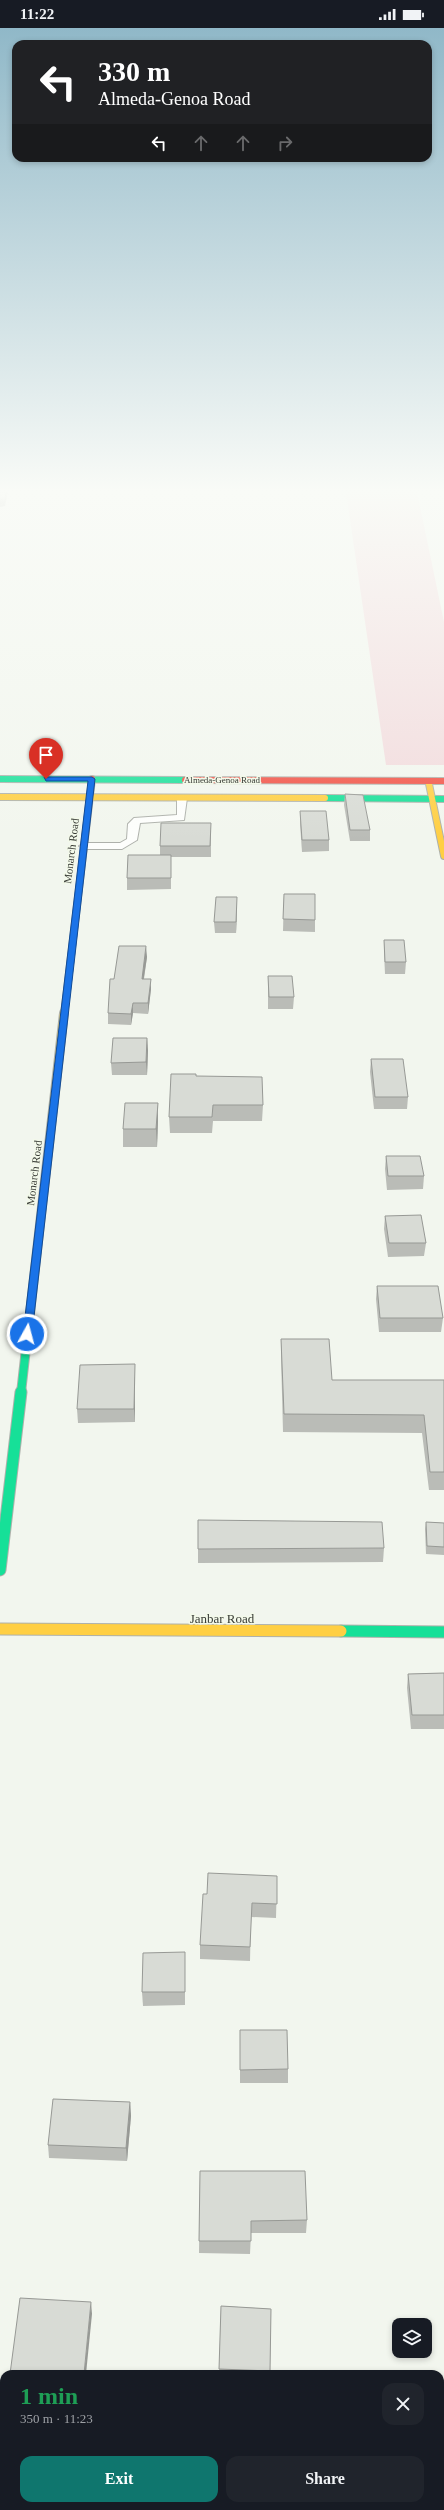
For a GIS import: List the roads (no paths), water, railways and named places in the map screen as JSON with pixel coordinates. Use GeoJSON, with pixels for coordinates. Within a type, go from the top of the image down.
{"type":"FeatureCollection","features":[{"type":"Feature","properties":{"kind":"street","name":"Almeda-Genoa Road"},"geometry":{"type":"LineString","coordinates":[[0,779],[444,781]]}},
{"type":"Feature","properties":{"kind":"street","name":"Monarch Road"},"geometry":{"type":"LineString","coordinates":[[0,1570],[92,779]]}},
{"type":"Feature","properties":{"kind":"street"},"geometry":{"type":"LineString","coordinates":[[429,781],[432,799],[442,833],[444,856]]}},
{"type":"Feature","properties":{"kind":"street","name":"Almeda-Genoa Road"},"geometry":{"type":"LineString","coordinates":[[0,797],[444,799]]}},
{"type":"Feature","properties":{"kind":"street","name":"Janbar Road"},"geometry":{"type":"LineString","coordinates":[[0,1630],[444,1632]]}},
{"type":"Feature","properties":{"kind":"lane"},"geometry":{"type":"LineString","coordinates":[[84,846],[122,846],[132,840],[133,824],[137,820],[181,818],[182,798]]}}]}
